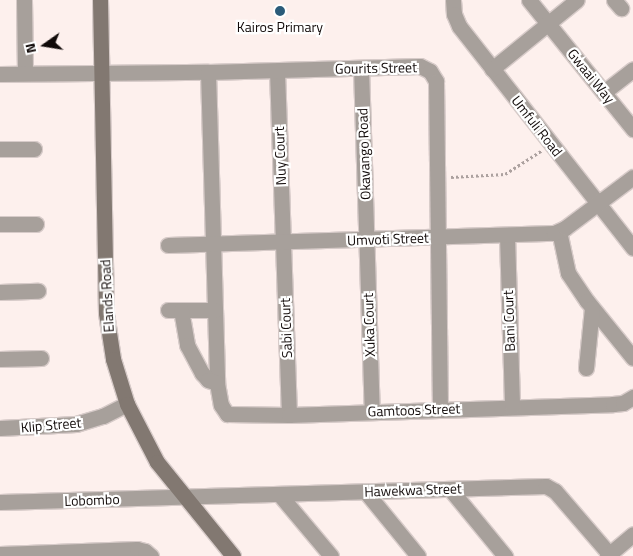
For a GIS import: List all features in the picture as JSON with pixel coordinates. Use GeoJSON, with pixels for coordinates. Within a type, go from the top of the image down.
{"type":"FeatureCollection","features":[{"type":"Feature","properties":{"kind":"street"},"geometry":{"type":"LineString","coordinates":[[24,0],[25,73]]}},
{"type":"Feature","properties":{"kind":"street","name":"Elands Road"},"geometry":{"type":"LineString","coordinates":[[100,0],[106,313],[113,359],[127,404],[150,449],[184,497],[233,556]]}},
{"type":"Feature","properties":{"kind":"street","name":"Umfuli Road"},"geometry":{"type":"LineString","coordinates":[[453,0],[454,14],[459,26],[633,248]]}},
{"type":"Feature","properties":{"kind":"street","name":"Gwaai Way"},"geometry":{"type":"LineString","coordinates":[[529,0],[633,129]]}},
{"type":"Feature","properties":{"kind":"street"},"geometry":{"type":"LineString","coordinates":[[492,68],[577,0]]}},
{"type":"Feature","properties":{"kind":"street","name":"Gourits Street"},"geometry":{"type":"LineString","coordinates":[[0,74],[277,71],[420,66],[432,73],[436,81],[440,410]]}},
{"type":"Feature","properties":{"kind":"street","name":"Okavango Road"},"geometry":{"type":"LineString","coordinates":[[361,68],[367,239]]}},
{"type":"Feature","properties":{"kind":"street"},"geometry":{"type":"LineString","coordinates":[[604,92],[633,69]]}},
{"type":"Feature","properties":{"kind":"street","name":"Nuy Court"},"geometry":{"type":"LineString","coordinates":[[277,71],[283,242]]}},
{"type":"Feature","properties":{"kind":"street","name":"Gamtoos Street"},"geometry":{"type":"LineString","coordinates":[[208,72],[215,244],[217,383],[220,406],[228,414],[289,415],[613,404],[622,403],[633,397]]}},
{"type":"Feature","properties":{"kind":"street"},"geometry":{"type":"LineString","coordinates":[[0,149],[34,150]]}},
{"type":"Feature","properties":{"kind":"street","name":"Umvoti Street"},"geometry":{"type":"LineString","coordinates":[[168,246],[544,234],[559,231],[633,177]]}},
{"type":"Feature","properties":{"kind":"street"},"geometry":{"type":"LineString","coordinates":[[0,224],[36,224]]}},
{"type":"Feature","properties":{"kind":"street"},"geometry":{"type":"LineString","coordinates":[[559,231],[568,273],[592,308],[633,358]]}},
{"type":"Feature","properties":{"kind":"street","name":"Bani Court"},"geometry":{"type":"LineString","coordinates":[[507,235],[512,407]]}},
{"type":"Feature","properties":{"kind":"street","name":"Xuka Court"},"geometry":{"type":"LineString","coordinates":[[367,239],[372,411]]}},
{"type":"Feature","properties":{"kind":"street","name":"Sabi Court"},"geometry":{"type":"LineString","coordinates":[[283,242],[289,415]]}},
{"type":"Feature","properties":{"kind":"street"},"geometry":{"type":"LineString","coordinates":[[0,292],[38,291]]}},
{"type":"Feature","properties":{"kind":"street"},"geometry":{"type":"LineString","coordinates":[[586,368],[592,308]]}},
{"type":"Feature","properties":{"kind":"street"},"geometry":{"type":"LineString","coordinates":[[216,310],[175,310],[187,345],[202,373],[208,380],[217,383]]}},
{"type":"Feature","properties":{"kind":"street"},"geometry":{"type":"LineString","coordinates":[[0,359],[41,358]]}},
{"type":"Feature","properties":{"kind":"street","name":"Klip Street"},"geometry":{"type":"LineString","coordinates":[[0,428],[76,424],[103,416],[127,404]]}},
{"type":"Feature","properties":{"kind":"street","name":"Hawekwa Street"},"geometry":{"type":"LineString","coordinates":[[184,497],[550,487],[609,555]]}},
{"type":"Feature","properties":{"kind":"street"},"geometry":{"type":"LineString","coordinates":[[450,489],[504,556]]}},
{"type":"Feature","properties":{"kind":"street"},"geometry":{"type":"LineString","coordinates":[[366,491],[418,556]]}},
{"type":"Feature","properties":{"kind":"street"},"geometry":{"type":"LineString","coordinates":[[279,494],[331,556]]}},
{"type":"Feature","properties":{"kind":"street","name":"Lobombo"},"geometry":{"type":"LineString","coordinates":[[0,502],[184,497]]}},
{"type":"Feature","properties":{"kind":"street"},"geometry":{"type":"LineString","coordinates":[[609,555],[633,534]]}},
{"type":"Feature","properties":{"kind":"street"},"geometry":{"type":"LineString","coordinates":[[0,555],[137,549],[146,551],[151,556]]}},
{"type":"Feature","properties":{"kind":"path"},"geometry":{"type":"LineString","coordinates":[[437,177],[505,174],[552,145]]}},
{"type":"Feature","properties":{"kind":"place","name":"Kairos Primary"},"geometry":{"type":"Point","coordinates":[280,11]}}]}
